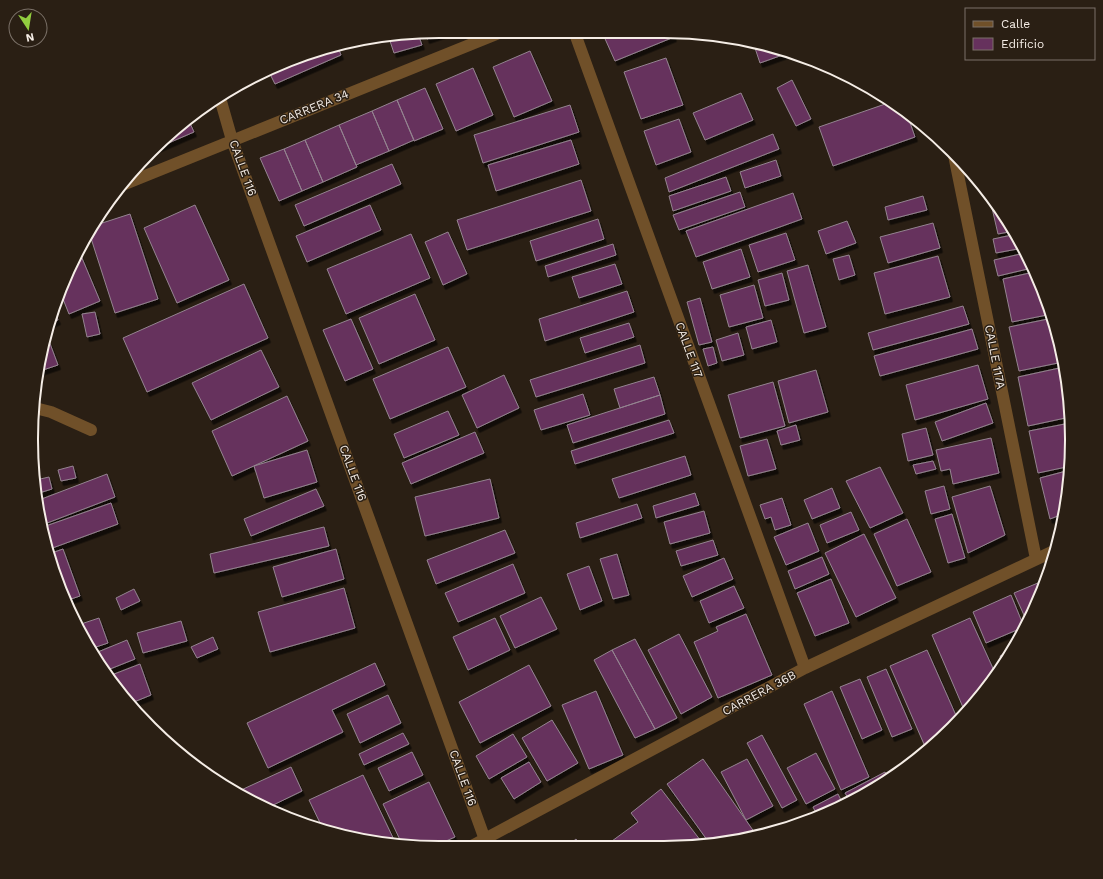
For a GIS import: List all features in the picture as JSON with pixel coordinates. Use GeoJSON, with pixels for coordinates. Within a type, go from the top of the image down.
{"type":"FeatureCollection","features":[{"type":"Feature","properties":{"kind":"street","name":"CARRERA 34"},"geometry":{"type":"LineString","coordinates":[[133,181],[487,38]]}},
{"type":"Feature","properties":{"kind":"street","name":"CALLE 117"},"geometry":{"type":"LineString","coordinates":[[576,38],[805,668]]}},
{"type":"Feature","properties":{"kind":"street","name":"CALLE 116"},"geometry":{"type":"LineString","coordinates":[[221,103],[232,140],[486,841]]}},
{"type":"Feature","properties":{"kind":"street","name":"CALLE 117A"},"geometry":{"type":"LineString","coordinates":[[956,166],[1036,559]]}},
{"type":"Feature","properties":{"kind":"street"},"geometry":{"type":"LineString","coordinates":[[39,409],[51,412],[91,430]]}},
{"type":"Feature","properties":{"kind":"street","name":"CARRERA 36B"},"geometry":{"type":"LineString","coordinates":[[492,841],[805,668],[1048,554]]}},
{"type":"Feature","properties":{"kind":"building"},"geometry":{"type":"Polygon","coordinates":[[[605,38],[671,38],[615,61],[605,38]]]}},
{"type":"Feature","properties":{"kind":"building"},"geometry":{"type":"Polygon","coordinates":[[[420,39],[422,45],[394,53],[390,41],[420,39]]]}},
{"type":"Feature","properties":{"kind":"building"},"geometry":{"type":"Polygon","coordinates":[[[755,49],[781,56],[760,63],[755,49]]]}},
{"type":"Feature","properties":{"kind":"building"},"geometry":{"type":"Polygon","coordinates":[[[339,51],[341,55],[275,84],[271,75],[310,59],[339,51]]]}},
{"type":"Feature","properties":{"kind":"building"},"geometry":{"type":"Polygon","coordinates":[[[530,51],[552,101],[514,117],[493,67],[530,51]]]}},
{"type":"Feature","properties":{"kind":"building"},"geometry":{"type":"Polygon","coordinates":[[[666,58],[683,105],[641,119],[624,72],[666,58]]]}},
{"type":"Feature","properties":{"kind":"building"},"geometry":{"type":"Polygon","coordinates":[[[473,68],[493,115],[456,131],[436,84],[473,68]]]}},
{"type":"Feature","properties":{"kind":"building"},"geometry":{"type":"Polygon","coordinates":[[[792,80],[811,119],[796,126],[777,88],[792,80]]]}},
{"type":"Feature","properties":{"kind":"building"},"geometry":{"type":"Polygon","coordinates":[[[425,88],[443,129],[414,141],[397,100],[425,88]]]}},
{"type":"Feature","properties":{"kind":"building"},"geometry":{"type":"Polygon","coordinates":[[[741,93],[753,120],[705,140],[693,113],[741,93]]]}},
{"type":"Feature","properties":{"kind":"building"},"geometry":{"type":"Polygon","coordinates":[[[397,100],[414,140],[389,151],[372,111],[397,100]]]}},
{"type":"Feature","properties":{"kind":"building"},"geometry":{"type":"Polygon","coordinates":[[[884,104],[910,123],[915,137],[833,166],[819,127],[884,104]]]}},
{"type":"Feature","properties":{"kind":"building"},"geometry":{"type":"Polygon","coordinates":[[[570,105],[579,132],[483,163],[474,135],[570,105]]]}},
{"type":"Feature","properties":{"kind":"building"},"geometry":{"type":"Polygon","coordinates":[[[372,111],[389,151],[356,165],[339,125],[372,111]]]}},
{"type":"Feature","properties":{"kind":"building"},"geometry":{"type":"Polygon","coordinates":[[[679,119],[691,152],[656,165],[644,131],[679,119]]]}},
{"type":"Feature","properties":{"kind":"building"},"geometry":{"type":"Polygon","coordinates":[[[191,125],[194,132],[171,142],[191,125]]]}},
{"type":"Feature","properties":{"kind":"building"},"geometry":{"type":"Polygon","coordinates":[[[339,125],[357,167],[323,182],[305,140],[339,125]]]}},
{"type":"Feature","properties":{"kind":"building"},"geometry":{"type":"Polygon","coordinates":[[[773,134],[779,149],[669,192],[665,178],[773,134]]]}},
{"type":"Feature","properties":{"kind":"building"},"geometry":{"type":"Polygon","coordinates":[[[305,140],[323,182],[302,191],[284,149],[305,140]]]}},
{"type":"Feature","properties":{"kind":"building"},"geometry":{"type":"Polygon","coordinates":[[[571,140],[579,164],[496,191],[488,165],[571,140]]]}},
{"type":"Feature","properties":{"kind":"building"},"geometry":{"type":"Polygon","coordinates":[[[284,149],[302,191],[279,201],[260,158],[284,149]]]}},
{"type":"Feature","properties":{"kind":"building"},"geometry":{"type":"Polygon","coordinates":[[[776,160],[781,176],[745,188],[740,172],[776,160]]]}},
{"type":"Feature","properties":{"kind":"building"},"geometry":{"type":"Polygon","coordinates":[[[392,164],[401,184],[304,226],[295,205],[392,164]]]}},
{"type":"Feature","properties":{"kind":"building"},"geometry":{"type":"Polygon","coordinates":[[[726,177],[731,191],[673,211],[669,196],[726,177]]]}},
{"type":"Feature","properties":{"kind":"building"},"geometry":{"type":"Polygon","coordinates":[[[581,180],[591,211],[467,250],[457,220],[581,180]]]}},
{"type":"Feature","properties":{"kind":"building"},"geometry":{"type":"Polygon","coordinates":[[[740,192],[745,207],[679,230],[673,215],[740,192]]]}},
{"type":"Feature","properties":{"kind":"building"},"geometry":{"type":"Polygon","coordinates":[[[793,193],[802,219],[696,257],[686,231],[793,193]]]}},
{"type":"Feature","properties":{"kind":"building"},"geometry":{"type":"Polygon","coordinates":[[[923,196],[927,210],[888,220],[885,207],[923,196]]]}},
{"type":"Feature","properties":{"kind":"building"},"geometry":{"type":"Polygon","coordinates":[[[195,205],[229,280],[177,303],[144,228],[195,205]]]}},
{"type":"Feature","properties":{"kind":"building"},"geometry":{"type":"Polygon","coordinates":[[[370,205],[381,230],[307,262],[296,236],[370,205]]]}},
{"type":"Feature","properties":{"kind":"building"},"geometry":{"type":"Polygon","coordinates":[[[992,209],[1007,232],[998,234],[992,209]]]}},
{"type":"Feature","properties":{"kind":"building"},"geometry":{"type":"Polygon","coordinates":[[[130,214],[158,299],[115,313],[92,240],[102,223],[130,214]]]}},
{"type":"Feature","properties":{"kind":"building"},"geometry":{"type":"Polygon","coordinates":[[[598,219],[604,239],[536,261],[530,241],[598,219]]]}},
{"type":"Feature","properties":{"kind":"building"},"geometry":{"type":"Polygon","coordinates":[[[847,221],[856,243],[826,254],[818,231],[847,221]]]}},
{"type":"Feature","properties":{"kind":"building"},"geometry":{"type":"Polygon","coordinates":[[[933,223],[940,248],[888,263],[880,237],[933,223]]]}},
{"type":"Feature","properties":{"kind":"building"},"geometry":{"type":"Polygon","coordinates":[[[448,232],[467,274],[443,285],[425,242],[448,232]]]}},
{"type":"Feature","properties":{"kind":"building"},"geometry":{"type":"Polygon","coordinates":[[[786,233],[795,260],[758,272],[749,245],[786,233]]]}},
{"type":"Feature","properties":{"kind":"building"},"geometry":{"type":"Polygon","coordinates":[[[411,234],[430,278],[346,314],[327,269],[411,234]]]}},
{"type":"Feature","properties":{"kind":"building"},"geometry":{"type":"Polygon","coordinates":[[[1009,236],[1017,249],[996,253],[993,239],[1009,236]]]}},
{"type":"Feature","properties":{"kind":"building"},"geometry":{"type":"Polygon","coordinates":[[[613,244],[616,255],[548,277],[545,266],[613,244]]]}},
{"type":"Feature","properties":{"kind":"building"},"geometry":{"type":"Polygon","coordinates":[[[741,249],[750,277],[712,289],[703,262],[741,249]]]}},
{"type":"Feature","properties":{"kind":"building"},"geometry":{"type":"Polygon","coordinates":[[[1020,254],[1027,269],[998,276],[994,260],[1020,254]]]}},
{"type":"Feature","properties":{"kind":"building"},"geometry":{"type":"Polygon","coordinates":[[[849,255],[855,275],[839,280],[833,259],[849,255]]]}},
{"type":"Feature","properties":{"kind":"building"},"geometry":{"type":"Polygon","coordinates":[[[938,256],[950,297],[885,314],[874,273],[938,256]]]}},
{"type":"Feature","properties":{"kind":"building"},"geometry":{"type":"Polygon","coordinates":[[[82,257],[100,301],[69,314],[63,300],[82,257]]]}},
{"type":"Feature","properties":{"kind":"building"},"geometry":{"type":"Polygon","coordinates":[[[615,264],[622,284],[579,298],[572,277],[615,264]]]}},
{"type":"Feature","properties":{"kind":"building"},"geometry":{"type":"Polygon","coordinates":[[[808,265],[826,327],[804,333],[787,271],[808,265]]]}},
{"type":"Feature","properties":{"kind":"building"},"geometry":{"type":"Polygon","coordinates":[[[782,273],[789,300],[765,306],[758,280],[782,273]]]}},
{"type":"Feature","properties":{"kind":"building"},"geometry":{"type":"Polygon","coordinates":[[[1029,273],[1045,315],[1012,322],[1003,279],[1029,273]]]}},
{"type":"Feature","properties":{"kind":"building"},"geometry":{"type":"Polygon","coordinates":[[[244,284],[268,338],[147,392],[123,338],[244,284]]]}},
{"type":"Feature","properties":{"kind":"building"},"geometry":{"type":"Polygon","coordinates":[[[754,285],[763,318],[729,327],[720,295],[754,285]]]}},
{"type":"Feature","properties":{"kind":"building"},"geometry":{"type":"Polygon","coordinates":[[[627,291],[634,312],[545,341],[539,319],[627,291]]]}},
{"type":"Feature","properties":{"kind":"building"},"geometry":{"type":"Polygon","coordinates":[[[415,294],[435,340],[379,364],[359,318],[415,294]]]}},
{"type":"Feature","properties":{"kind":"building"},"geometry":{"type":"Polygon","coordinates":[[[700,298],[712,342],[699,345],[687,302],[700,298]]]}},
{"type":"Feature","properties":{"kind":"building"},"geometry":{"type":"Polygon","coordinates":[[[963,306],[969,324],[873,350],[868,333],[963,306]]]}},
{"type":"Feature","properties":{"kind":"building"},"geometry":{"type":"Polygon","coordinates":[[[95,312],[100,334],[87,337],[82,314],[95,312]]]}},
{"type":"Feature","properties":{"kind":"building"},"geometry":{"type":"Polygon","coordinates":[[[351,319],[373,369],[345,381],[323,330],[351,319]]]}},
{"type":"Feature","properties":{"kind":"building"},"geometry":{"type":"Polygon","coordinates":[[[1047,319],[1057,363],[1019,371],[1009,327],[1047,319]]]}},
{"type":"Feature","properties":{"kind":"building"},"geometry":{"type":"Polygon","coordinates":[[[771,320],[777,342],[752,349],[746,327],[771,320]]]}},
{"type":"Feature","properties":{"kind":"building"},"geometry":{"type":"Polygon","coordinates":[[[629,323],[634,337],[585,353],[580,338],[629,323]]]}},
{"type":"Feature","properties":{"kind":"building"},"geometry":{"type":"Polygon","coordinates":[[[972,329],[978,349],[880,376],[874,356],[972,329]]]}},
{"type":"Feature","properties":{"kind":"building"},"geometry":{"type":"Polygon","coordinates":[[[738,333],[744,355],[722,361],[716,340],[738,333]]]}},
{"type":"Feature","properties":{"kind":"building"},"geometry":{"type":"Polygon","coordinates":[[[50,344],[58,365],[44,370],[50,344]]]}},
{"type":"Feature","properties":{"kind":"building"},"geometry":{"type":"Polygon","coordinates":[[[640,345],[645,363],[536,397],[530,380],[640,345]]]}},
{"type":"Feature","properties":{"kind":"building"},"geometry":{"type":"Polygon","coordinates":[[[448,347],[466,387],[390,419],[373,379],[448,347]]]}},
{"type":"Feature","properties":{"kind":"building"},"geometry":{"type":"Polygon","coordinates":[[[713,347],[717,363],[708,366],[703,349],[713,347]]]}},
{"type":"Feature","properties":{"kind":"building"},"geometry":{"type":"Polygon","coordinates":[[[261,350],[279,387],[211,420],[192,383],[261,350]]]}},
{"type":"Feature","properties":{"kind":"building"},"geometry":{"type":"Polygon","coordinates":[[[978,365],[988,399],[915,420],[906,385],[978,365]]]}},
{"type":"Feature","properties":{"kind":"building"},"geometry":{"type":"Polygon","coordinates":[[[1058,368],[1062,387],[1064,418],[1028,426],[1018,377],[1058,368]]]}},
{"type":"Feature","properties":{"kind":"building"},"geometry":{"type":"Polygon","coordinates":[[[816,370],[828,412],[789,423],[778,381],[816,370]]]}},
{"type":"Feature","properties":{"kind":"building"},"geometry":{"type":"Polygon","coordinates":[[[504,375],[519,408],[477,428],[462,395],[504,375]]]}},
{"type":"Feature","properties":{"kind":"building"},"geometry":{"type":"Polygon","coordinates":[[[654,377],[660,395],[620,408],[614,389],[654,377]]]}},
{"type":"Feature","properties":{"kind":"building"},"geometry":{"type":"Polygon","coordinates":[[[773,382],[785,426],[740,438],[728,395],[773,382]]]}},
{"type":"Feature","properties":{"kind":"building"},"geometry":{"type":"Polygon","coordinates":[[[583,394],[590,415],[541,430],[534,410],[583,394]]]}},
{"type":"Feature","properties":{"kind":"building"},"geometry":{"type":"Polygon","coordinates":[[[660,395],[665,414],[573,443],[567,425],[660,395]]]}},
{"type":"Feature","properties":{"kind":"building"},"geometry":{"type":"Polygon","coordinates":[[[287,396],[308,441],[232,476],[212,431],[287,396]]]}},
{"type":"Feature","properties":{"kind":"building"},"geometry":{"type":"Polygon","coordinates":[[[986,403],[993,423],[942,441],[935,422],[986,403]]]}},
{"type":"Feature","properties":{"kind":"building"},"geometry":{"type":"Polygon","coordinates":[[[448,411],[459,435],[404,458],[394,434],[448,411]]]}},
{"type":"Feature","properties":{"kind":"building"},"geometry":{"type":"Polygon","coordinates":[[[669,420],[674,433],[575,464],[571,451],[669,420]]]}},
{"type":"Feature","properties":{"kind":"building"},"geometry":{"type":"Polygon","coordinates":[[[1064,424],[1064,468],[1038,473],[1029,431],[1064,424]]]}},
{"type":"Feature","properties":{"kind":"building"},"geometry":{"type":"Polygon","coordinates":[[[796,425],[800,440],[781,445],[777,431],[796,425]]]}},
{"type":"Feature","properties":{"kind":"building"},"geometry":{"type":"Polygon","coordinates":[[[926,428],[933,455],[908,461],[902,434],[926,428]]]}},
{"type":"Feature","properties":{"kind":"building"},"geometry":{"type":"Polygon","coordinates":[[[475,432],[484,453],[411,484],[402,463],[475,432]]]}},
{"type":"Feature","properties":{"kind":"building"},"geometry":{"type":"Polygon","coordinates":[[[991,438],[999,473],[953,484],[950,469],[941,471],[936,450],[991,438]]]}},
{"type":"Feature","properties":{"kind":"building"},"geometry":{"type":"Polygon","coordinates":[[[767,439],[776,469],[748,476],[740,446],[767,439]]]}},
{"type":"Feature","properties":{"kind":"building"},"geometry":{"type":"Polygon","coordinates":[[[307,450],[317,482],[264,498],[254,466],[307,450]]]}},
{"type":"Feature","properties":{"kind":"building"},"geometry":{"type":"Polygon","coordinates":[[[685,456],[691,475],[619,498],[612,479],[685,456]]]}},
{"type":"Feature","properties":{"kind":"building"},"geometry":{"type":"Polygon","coordinates":[[[933,461],[936,469],[916,474],[913,465],[933,461]]]}},
{"type":"Feature","properties":{"kind":"building"},"geometry":{"type":"Polygon","coordinates":[[[73,466],[76,478],[61,481],[58,470],[73,466]]]}},
{"type":"Feature","properties":{"kind":"building"},"geometry":{"type":"Polygon","coordinates":[[[880,467],[903,513],[870,528],[846,481],[880,467]]]}},
{"type":"Feature","properties":{"kind":"building"},"geometry":{"type":"Polygon","coordinates":[[[1064,472],[1062,492],[1057,516],[1050,519],[1040,478],[1064,472]]]}},
{"type":"Feature","properties":{"kind":"building"},"geometry":{"type":"Polygon","coordinates":[[[107,474],[115,497],[47,523],[42,499],[107,474]]]}},
{"type":"Feature","properties":{"kind":"building"},"geometry":{"type":"Polygon","coordinates":[[[49,477],[52,489],[41,492],[40,479],[49,477]]]}},
{"type":"Feature","properties":{"kind":"building"},"geometry":{"type":"Polygon","coordinates":[[[490,479],[499,518],[425,536],[415,497],[490,479]]]}},
{"type":"Feature","properties":{"kind":"building"},"geometry":{"type":"Polygon","coordinates":[[[944,486],[950,509],[931,514],[925,491],[944,486]]]}},
{"type":"Feature","properties":{"kind":"building"},"geometry":{"type":"Polygon","coordinates":[[[990,486],[1005,535],[968,553],[952,497],[990,486]]]}},
{"type":"Feature","properties":{"kind":"building"},"geometry":{"type":"Polygon","coordinates":[[[832,488],[840,508],[812,519],[804,500],[832,488]]]}},
{"type":"Feature","properties":{"kind":"building"},"geometry":{"type":"Polygon","coordinates":[[[316,489],[324,506],[251,536],[244,519],[316,489]]]}},
{"type":"Feature","properties":{"kind":"building"},"geometry":{"type":"Polygon","coordinates":[[[695,493],[699,505],[656,518],[653,506],[695,493]]]}},
{"type":"Feature","properties":{"kind":"building"},"geometry":{"type":"Polygon","coordinates":[[[782,498],[791,525],[775,530],[771,517],[765,519],[760,505],[782,498]]]}},
{"type":"Feature","properties":{"kind":"building"},"geometry":{"type":"Polygon","coordinates":[[[111,503],[118,524],[53,548],[48,525],[111,503]]]}},
{"type":"Feature","properties":{"kind":"building"},"geometry":{"type":"Polygon","coordinates":[[[637,504],[642,518],[580,538],[576,523],[637,504]]]}},
{"type":"Feature","properties":{"kind":"building"},"geometry":{"type":"Polygon","coordinates":[[[704,511],[710,533],[670,544],[664,522],[704,511]]]}},
{"type":"Feature","properties":{"kind":"building"},"geometry":{"type":"Polygon","coordinates":[[[851,512],[859,530],[827,543],[820,525],[851,512]]]}},
{"type":"Feature","properties":{"kind":"building"},"geometry":{"type":"Polygon","coordinates":[[[952,514],[965,558],[948,563],[935,519],[952,514]]]}},
{"type":"Feature","properties":{"kind":"building"},"geometry":{"type":"Polygon","coordinates":[[[907,519],[931,572],[897,586],[874,534],[907,519]]]}},
{"type":"Feature","properties":{"kind":"building"},"geometry":{"type":"Polygon","coordinates":[[[808,523],[819,551],[786,565],[774,537],[808,523]]]}},
{"type":"Feature","properties":{"kind":"building"},"geometry":{"type":"Polygon","coordinates":[[[324,527],[329,546],[214,573],[210,554],[324,527]]]}},
{"type":"Feature","properties":{"kind":"building"},"geometry":{"type":"Polygon","coordinates":[[[505,530],[515,553],[436,584],[427,560],[505,530]]]}},
{"type":"Feature","properties":{"kind":"building"},"geometry":{"type":"Polygon","coordinates":[[[864,534],[896,598],[856,617],[825,553],[864,534]]]}},
{"type":"Feature","properties":{"kind":"building"},"geometry":{"type":"Polygon","coordinates":[[[713,540],[718,555],[681,566],[676,551],[713,540]]]}},
{"type":"Feature","properties":{"kind":"building"},"geometry":{"type":"Polygon","coordinates":[[[63,549],[80,596],[71,599],[59,569],[54,552],[63,549]]]}},
{"type":"Feature","properties":{"kind":"building"},"geometry":{"type":"Polygon","coordinates":[[[336,549],[344,579],[282,597],[273,567],[336,549]]]}},
{"type":"Feature","properties":{"kind":"building"},"geometry":{"type":"Polygon","coordinates":[[[617,554],[629,595],[613,599],[600,559],[617,554]]]}},
{"type":"Feature","properties":{"kind":"building"},"geometry":{"type":"Polygon","coordinates":[[[822,557],[829,574],[795,589],[788,571],[822,557]]]}},
{"type":"Feature","properties":{"kind":"building"},"geometry":{"type":"Polygon","coordinates":[[[724,558],[733,579],[692,597],[683,576],[724,558]]]}},
{"type":"Feature","properties":{"kind":"building"},"geometry":{"type":"Polygon","coordinates":[[[513,564],[525,593],[458,622],[445,593],[513,564]]]}},
{"type":"Feature","properties":{"kind":"building"},"geometry":{"type":"Polygon","coordinates":[[[589,566],[602,601],[580,610],[567,574],[589,566]]]}},
{"type":"Feature","properties":{"kind":"building"},"geometry":{"type":"Polygon","coordinates":[[[831,579],[849,623],[815,636],[797,593],[831,579]]]}},
{"type":"Feature","properties":{"kind":"building"},"geometry":{"type":"Polygon","coordinates":[[[1038,583],[1024,616],[1014,593],[1038,583]]]}},
{"type":"Feature","properties":{"kind":"building"},"geometry":{"type":"Polygon","coordinates":[[[734,586],[744,608],[709,623],[700,601],[734,586]]]}},
{"type":"Feature","properties":{"kind":"building"},"geometry":{"type":"Polygon","coordinates":[[[344,588],[355,628],[270,652],[258,612],[344,588]]]}},
{"type":"Feature","properties":{"kind":"building"},"geometry":{"type":"Polygon","coordinates":[[[134,589],[140,601],[121,610],[116,598],[134,589]]]}},
{"type":"Feature","properties":{"kind":"building"},"geometry":{"type":"Polygon","coordinates":[[[1011,595],[1022,621],[1017,630],[986,643],[973,612],[1011,595]]]}},
{"type":"Feature","properties":{"kind":"building"},"geometry":{"type":"Polygon","coordinates":[[[541,597],[557,629],[515,648],[500,616],[541,597]]]}},
{"type":"Feature","properties":{"kind":"building"},"geometry":{"type":"Polygon","coordinates":[[[746,614],[772,675],[718,698],[694,642],[718,631],[716,627],[746,614]]]}},
{"type":"Feature","properties":{"kind":"building"},"geometry":{"type":"Polygon","coordinates":[[[99,618],[108,643],[96,647],[83,623],[99,618]]]}},
{"type":"Feature","properties":{"kind":"building"},"geometry":{"type":"Polygon","coordinates":[[[495,618],[510,650],[468,670],[453,637],[495,618]]]}},
{"type":"Feature","properties":{"kind":"building"},"geometry":{"type":"Polygon","coordinates":[[[970,618],[993,669],[963,706],[932,635],[970,618]]]}},
{"type":"Feature","properties":{"kind":"building"},"geometry":{"type":"Polygon","coordinates":[[[181,621],[187,641],[143,653],[137,633],[181,621]]]}},
{"type":"Feature","properties":{"kind":"building"},"geometry":{"type":"Polygon","coordinates":[[[679,634],[712,697],[681,714],[648,650],[679,634]]]}},
{"type":"Feature","properties":{"kind":"building"},"geometry":{"type":"Polygon","coordinates":[[[213,637],[218,649],[197,658],[191,647],[213,637]]]}},
{"type":"Feature","properties":{"kind":"building"},"geometry":{"type":"Polygon","coordinates":[[[635,639],[677,718],[655,729],[612,650],[635,639]]]}},
{"type":"Feature","properties":{"kind":"building"},"geometry":{"type":"Polygon","coordinates":[[[127,640],[135,659],[110,669],[99,652],[127,640]]]}},
{"type":"Feature","properties":{"kind":"building"},"geometry":{"type":"Polygon","coordinates":[[[612,650],[655,729],[635,738],[594,660],[612,650]]]}},
{"type":"Feature","properties":{"kind":"building"},"geometry":{"type":"Polygon","coordinates":[[[927,650],[955,714],[924,744],[890,666],[927,650]]]}},
{"type":"Feature","properties":{"kind":"building"},"geometry":{"type":"Polygon","coordinates":[[[375,663],[385,685],[332,710],[343,732],[268,768],[247,723],[375,663]]]}},
{"type":"Feature","properties":{"kind":"building"},"geometry":{"type":"Polygon","coordinates":[[[140,664],[151,695],[136,701],[114,674],[140,664]]]}},
{"type":"Feature","properties":{"kind":"building"},"geometry":{"type":"Polygon","coordinates":[[[529,665],[551,706],[480,743],[459,702],[529,665]]]}},
{"type":"Feature","properties":{"kind":"building"},"geometry":{"type":"Polygon","coordinates":[[[886,669],[912,729],[892,737],[867,677],[886,669]]]}},
{"type":"Feature","properties":{"kind":"building"},"geometry":{"type":"Polygon","coordinates":[[[860,679],[882,730],[862,739],[840,687],[860,679]]]}},
{"type":"Feature","properties":{"kind":"building"},"geometry":{"type":"Polygon","coordinates":[[[596,691],[623,755],[589,769],[562,705],[596,691]]]}},
{"type":"Feature","properties":{"kind":"building"},"geometry":{"type":"Polygon","coordinates":[[[832,691],[869,777],[841,790],[804,704],[832,691]]]}},
{"type":"Feature","properties":{"kind":"building"},"geometry":{"type":"Polygon","coordinates":[[[388,695],[401,723],[360,743],[347,714],[388,695]]]}},
{"type":"Feature","properties":{"kind":"building"},"geometry":{"type":"Polygon","coordinates":[[[552,720],[578,763],[547,781],[522,738],[552,720]]]}},
{"type":"Feature","properties":{"kind":"building"},"geometry":{"type":"Polygon","coordinates":[[[403,733],[409,744],[364,765],[359,754],[403,733]]]}},
{"type":"Feature","properties":{"kind":"building"},"geometry":{"type":"Polygon","coordinates":[[[513,734],[527,757],[489,779],[476,756],[513,734]]]}},
{"type":"Feature","properties":{"kind":"building"},"geometry":{"type":"Polygon","coordinates":[[[762,735],[797,800],[782,808],[747,743],[762,735]]]}},
{"type":"Feature","properties":{"kind":"building"},"geometry":{"type":"Polygon","coordinates":[[[412,752],[423,775],[389,791],[378,768],[412,752]]]}},
{"type":"Feature","properties":{"kind":"building"},"geometry":{"type":"Polygon","coordinates":[[[816,753],[835,789],[806,804],[787,768],[816,753]]]}},
{"type":"Feature","properties":{"kind":"building"},"geometry":{"type":"Polygon","coordinates":[[[703,759],[753,830],[706,839],[667,784],[703,759]]]}},
{"type":"Feature","properties":{"kind":"building"},"geometry":{"type":"Polygon","coordinates":[[[747,759],[773,806],[746,820],[721,772],[747,759]]]}},
{"type":"Feature","properties":{"kind":"building"},"geometry":{"type":"Polygon","coordinates":[[[529,762],[541,782],[514,799],[501,778],[529,762]]]}},
{"type":"Feature","properties":{"kind":"building"},"geometry":{"type":"Polygon","coordinates":[[[291,767],[302,791],[274,805],[243,789],[291,767]]]}},
{"type":"Feature","properties":{"kind":"building"},"geometry":{"type":"Polygon","coordinates":[[[885,772],[886,774],[847,797],[845,793],[885,772]]]}},
{"type":"Feature","properties":{"kind":"building"},"geometry":{"type":"Polygon","coordinates":[[[363,775],[393,838],[361,833],[320,823],[309,800],[363,775]]]}},
{"type":"Feature","properties":{"kind":"building"},"geometry":{"type":"Polygon","coordinates":[[[429,782],[455,837],[446,841],[400,839],[383,804],[429,782]]]}},
{"type":"Feature","properties":{"kind":"building"},"geometry":{"type":"Polygon","coordinates":[[[661,789],[700,839],[612,841],[638,822],[631,813],[661,789]]]}},
{"type":"Feature","properties":{"kind":"building"},"geometry":{"type":"Polygon","coordinates":[[[838,794],[841,800],[815,811],[813,807],[838,794]]]}}]}
